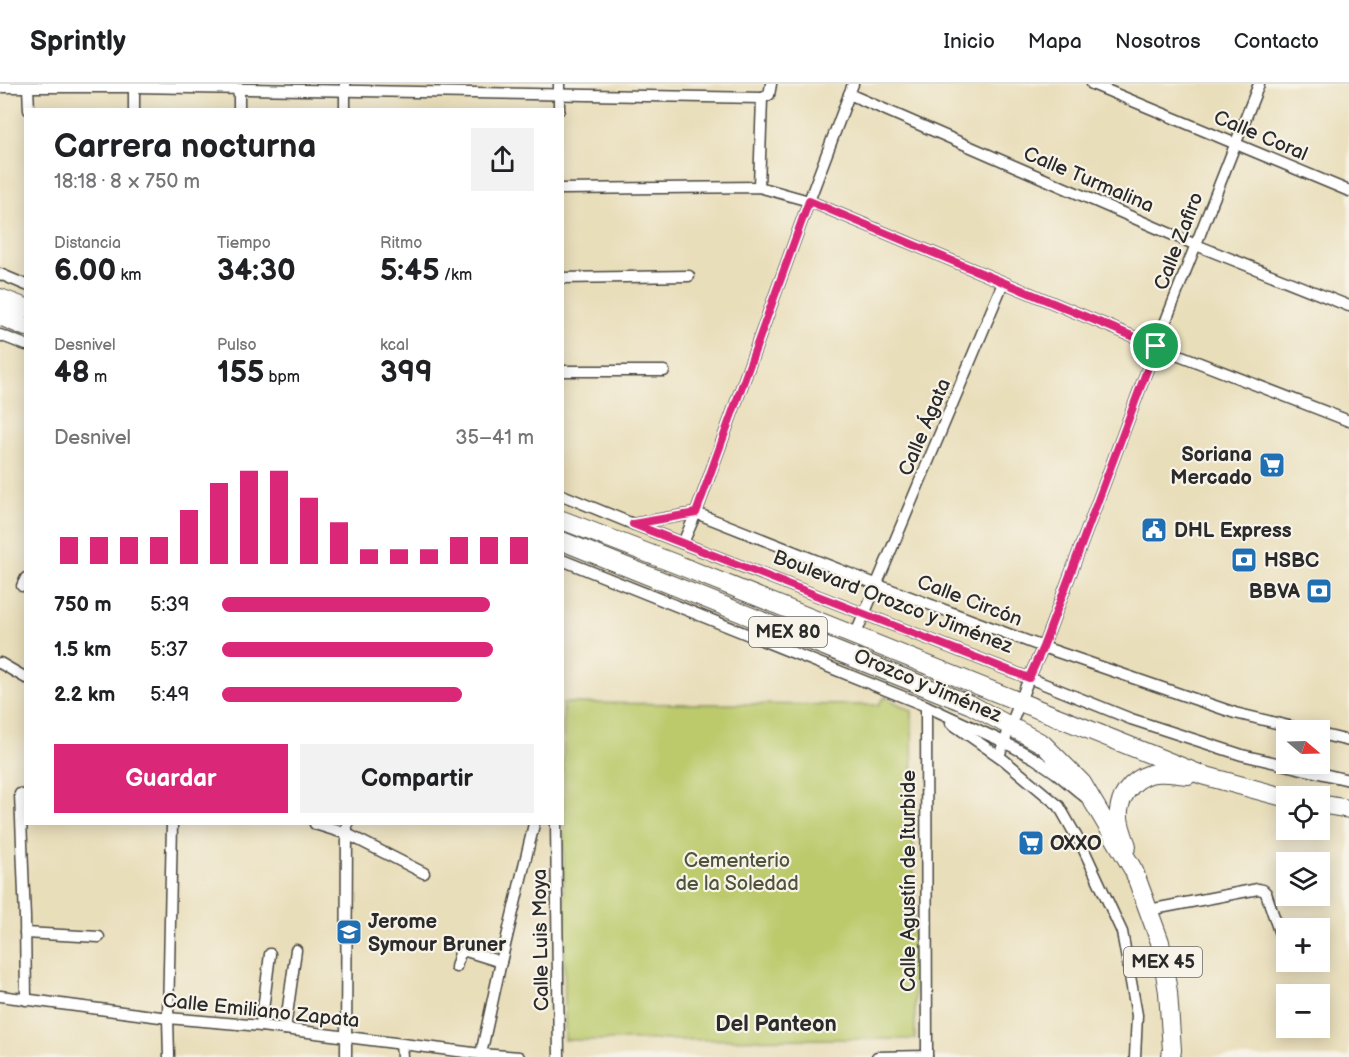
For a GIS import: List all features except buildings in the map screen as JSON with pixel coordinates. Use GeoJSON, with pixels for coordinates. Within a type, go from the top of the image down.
{"type":"FeatureCollection","features":[{"type":"Feature","properties":{"kind":"highway"},"geometry":{"type":"LineString","coordinates":[[0,298],[24,307]]}},
{"type":"Feature","properties":{"kind":"highway"},"geometry":{"type":"LineString","coordinates":[[0,316],[24,326]]}},
{"type":"Feature","properties":{"kind":"highway","name":"Orozco y Jiménez"},"geometry":{"type":"LineString","coordinates":[[564,521],[1020,703]]}},
{"type":"Feature","properties":{"kind":"highway","name":"Orozco y Jiménez"},"geometry":{"type":"LineString","coordinates":[[564,542],[971,705],[1007,734]]}},
{"type":"Feature","properties":{"kind":"highway","name":"MEX 80"},"geometry":{"type":"LineString","coordinates":[[1020,703],[1202,775]]}},
{"type":"Feature","properties":{"kind":"highway","name":"MEX 80"},"geometry":{"type":"LineString","coordinates":[[1007,734],[1043,744],[1082,783],[1134,871]]}},
{"type":"Feature","properties":{"kind":"highway","name":"MEX 45"},"geometry":{"type":"LineString","coordinates":[[1171,1057],[1166,982],[1160,942],[1134,871],[1119,816],[1122,800],[1129,787],[1151,773],[1202,775],[1276,795]]}},
{"type":"Feature","properties":{"kind":"highway"},"geometry":{"type":"LineString","coordinates":[[1330,806],[1349,809]]}},
{"type":"Feature","properties":{"kind":"street"},"geometry":{"type":"LineString","coordinates":[[0,87],[559,89],[764,98],[769,95],[771,84]]}},
{"type":"Feature","properties":{"kind":"street","name":"Calle Coral"},"geometry":{"type":"LineString","coordinates":[[1092,84],[1349,191]]}},
{"type":"Feature","properties":{"kind":"street","name":"Calle Zafiro"},"geometry":{"type":"LineString","coordinates":[[999,756],[1259,84]]}},
{"type":"Feature","properties":{"kind":"street"},"geometry":{"type":"LineString","coordinates":[[134,86],[134,108]]}},
{"type":"Feature","properties":{"kind":"street"},"geometry":{"type":"LineString","coordinates":[[28,87],[29,108]]}},
{"type":"Feature","properties":{"kind":"street"},"geometry":{"type":"LineString","coordinates":[[345,87],[345,108]]}},
{"type":"Feature","properties":{"kind":"street"},"geometry":{"type":"LineString","coordinates":[[239,89],[239,108]]}},
{"type":"Feature","properties":{"kind":"street"},"geometry":{"type":"LineString","coordinates":[[559,89],[559,108]]}},
{"type":"Feature","properties":{"kind":"street"},"geometry":{"type":"LineString","coordinates":[[683,543],[851,89]]}},
{"type":"Feature","properties":{"kind":"street","name":"Calle Turmalina"},"geometry":{"type":"LineString","coordinates":[[851,89],[1196,244],[1349,306]]}},
{"type":"Feature","properties":{"kind":"street"},"geometry":{"type":"LineString","coordinates":[[759,187],[764,98]]}},
{"type":"Feature","properties":{"kind":"street"},"geometry":{"type":"LineString","coordinates":[[564,189],[759,187],[809,201],[1156,346],[1349,421]]}},
{"type":"Feature","properties":{"kind":"street"},"geometry":{"type":"LineString","coordinates":[[0,274],[24,284]]}},
{"type":"Feature","properties":{"kind":"street"},"geometry":{"type":"LineString","coordinates":[[564,278],[689,276]]}},
{"type":"Feature","properties":{"kind":"street","name":"Calle Ágata"},"geometry":{"type":"LineString","coordinates":[[855,636],[1003,283]]}},
{"type":"Feature","properties":{"kind":"street"},"geometry":{"type":"LineString","coordinates":[[0,335],[24,344]]}},
{"type":"Feature","properties":{"kind":"street"},"geometry":{"type":"LineString","coordinates":[[564,371],[664,371]]}},
{"type":"Feature","properties":{"kind":"street","name":"Boulevard Orozco y Jiménez"},"geometry":{"type":"LineString","coordinates":[[564,496],[1131,719],[1242,755],[1349,780]]}},
{"type":"Feature","properties":{"kind":"street"},"geometry":{"type":"LineString","coordinates":[[633,524],[696,513]]}},
{"type":"Feature","properties":{"kind":"street","name":"Calle Circón"},"geometry":{"type":"LineString","coordinates":[[696,513],[1043,647],[1235,713],[1276,723]]}},
{"type":"Feature","properties":{"kind":"street","name":"Orozco y Jiménez"},"geometry":{"type":"LineString","coordinates":[[564,561],[926,706],[1007,734]]}},
{"type":"Feature","properties":{"kind":"street"},"geometry":{"type":"LineString","coordinates":[[0,663],[24,677]]}},
{"type":"Feature","properties":{"kind":"street"},"geometry":{"type":"LineString","coordinates":[[926,706],[999,756],[1059,806],[1084,850],[1122,932],[1137,1015],[1135,1057]]}},
{"type":"Feature","properties":{"kind":"street","name":"Calle Agustín de Iturbide"},"geometry":{"type":"LineString","coordinates":[[926,706],[927,1057]]}},
{"type":"Feature","properties":{"kind":"street"},"geometry":{"type":"LineString","coordinates":[[1330,736],[1349,741]]}},
{"type":"Feature","properties":{"kind":"street"},"geometry":{"type":"LineString","coordinates":[[20,794],[26,1000]]}},
{"type":"Feature","properties":{"kind":"street"},"geometry":{"type":"LineString","coordinates":[[169,1057],[172,825]]}},
{"type":"Feature","properties":{"kind":"street"},"geometry":{"type":"LineString","coordinates":[[321,825],[347,829],[424,873]]}},
{"type":"Feature","properties":{"kind":"street"},"geometry":{"type":"LineString","coordinates":[[481,1054],[534,825]]}},
{"type":"Feature","properties":{"kind":"street","name":"Calle Luis Moya"},"geometry":{"type":"LineString","coordinates":[[556,825],[559,1057]]}},
{"type":"Feature","properties":{"kind":"street"},"geometry":{"type":"LineString","coordinates":[[346,1057],[347,829]]}},
{"type":"Feature","properties":{"kind":"street"},"geometry":{"type":"LineString","coordinates":[[1149,910],[1258,889],[1266,893],[1276,923]]}},
{"type":"Feature","properties":{"kind":"street"},"geometry":{"type":"LineString","coordinates":[[25,933],[99,937]]}},
{"type":"Feature","properties":{"kind":"street"},"geometry":{"type":"LineString","coordinates":[[285,1029],[296,950]]}},
{"type":"Feature","properties":{"kind":"street"},"geometry":{"type":"LineString","coordinates":[[456,967],[459,955],[463,951],[501,962]]}},
{"type":"Feature","properties":{"kind":"street"},"geometry":{"type":"LineString","coordinates":[[261,1026],[270,954]]}},
{"type":"Feature","properties":{"kind":"street","name":"Calle Emiliano Zapata"},"geometry":{"type":"LineString","coordinates":[[0,996],[168,1018],[261,1026],[519,1057]]}},
{"type":"Feature","properties":{"kind":"street"},"geometry":{"type":"LineString","coordinates":[[401,1044],[402,1057]]}},
{"type":"Feature","properties":{"kind":"street"},"geometry":{"type":"LineString","coordinates":[[878,1057],[927,1057]]}},
{"type":"Feature","properties":{"kind":"green space","name":"Cementerio de la Soledad"},"geometry":{"type":"Polygon","coordinates":[[[885,697],[912,711],[915,1039],[565,1040],[564,703],[878,705],[885,697]]]}},
{"type":"Feature","properties":{"kind":"place","name":"Soriana Mercado"},"geometry":{"type":"Point","coordinates":[1272,465]}},
{"type":"Feature","properties":{"kind":"place","name":"DHL Express"},"geometry":{"type":"Point","coordinates":[1154,530]}},
{"type":"Feature","properties":{"kind":"place","name":"HSBC"},"geometry":{"type":"Point","coordinates":[1244,560]}},
{"type":"Feature","properties":{"kind":"place","name":"BBVA"},"geometry":{"type":"Point","coordinates":[1319,591]}},
{"type":"Feature","properties":{"kind":"place","name":"OXXO"},"geometry":{"type":"Point","coordinates":[1031,843]}},
{"type":"Feature","properties":{"kind":"place","name":"Jerome Symour Bruner"},"geometry":{"type":"Point","coordinates":[349,932]}},
{"type":"Feature","properties":{"kind":"district","name":"Del Panteon"},"geometry":{"type":"Point","coordinates":[776,1023]}},
{"type":"Feature","properties":{"kind":"route"},"geometry":{"type":"LineString","coordinates":[[809,201],[1156,346],[1043,647],[1029,678],[633,524],[696,513],[809,201]]}}]}
